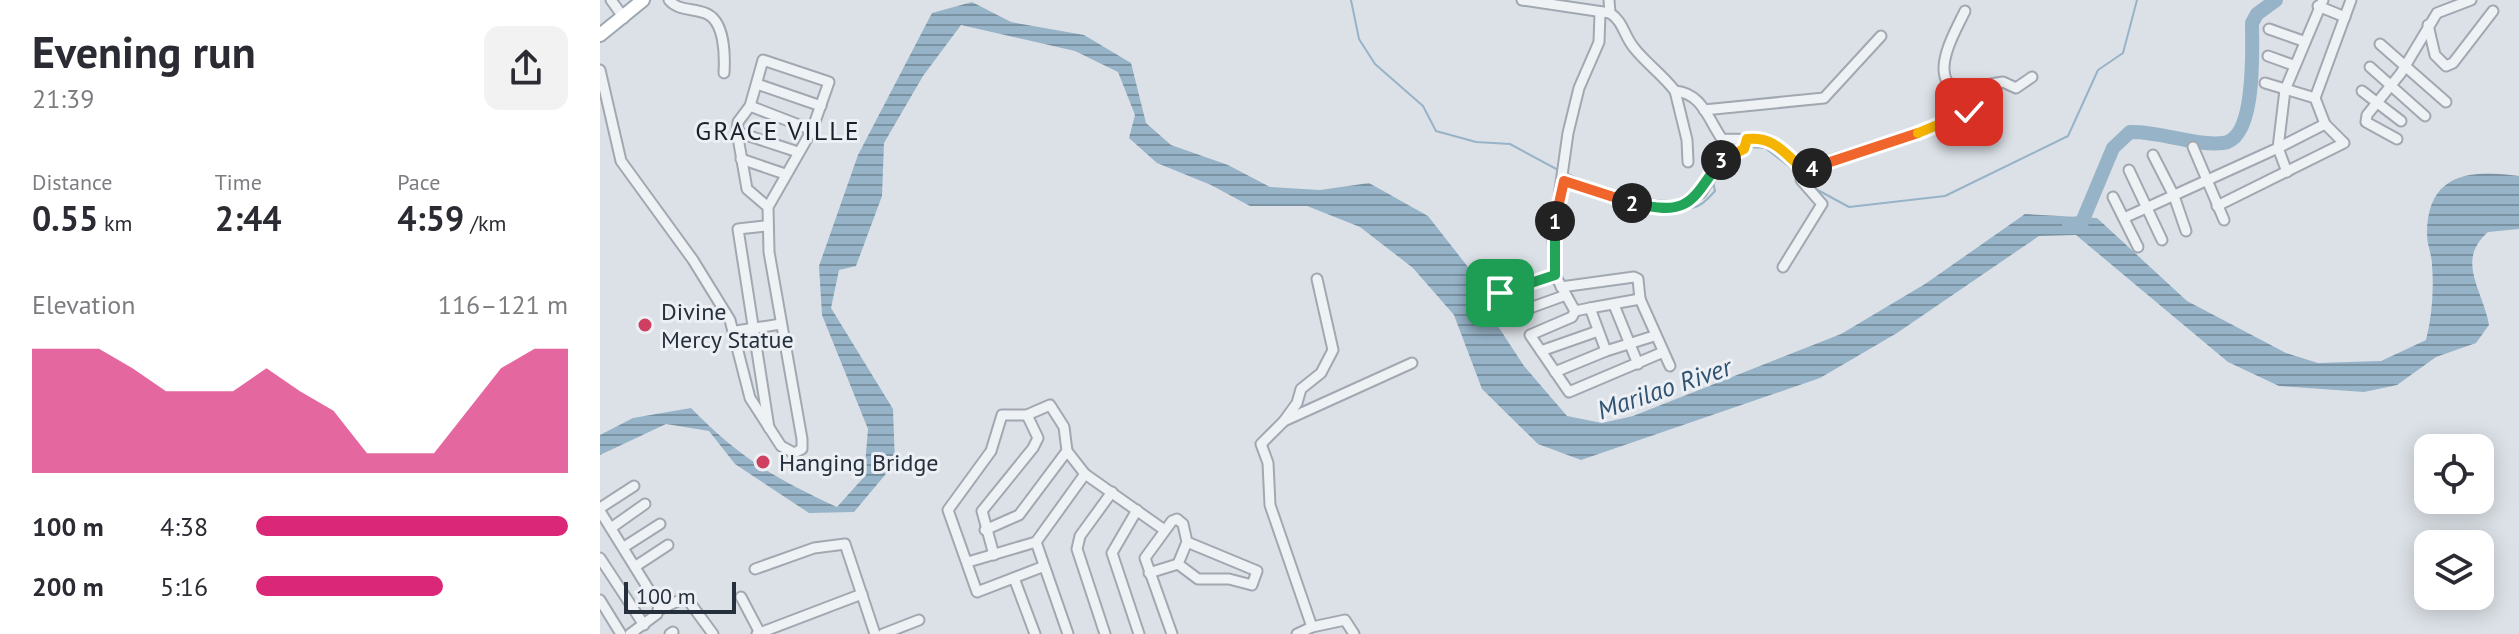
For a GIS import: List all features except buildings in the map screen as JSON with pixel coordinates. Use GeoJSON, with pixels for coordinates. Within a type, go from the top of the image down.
{"type":"FeatureCollection","features":[{"type":"Feature","properties":{"kind":"main road"},"geometry":{"type":"LineString","coordinates":[[600,35],[643,0]]}},
{"type":"Feature","properties":{"kind":"street"},"geometry":{"type":"LineString","coordinates":[[611,0],[624,18]]}},
{"type":"Feature","properties":{"kind":"street"},"geometry":{"type":"LineString","coordinates":[[669,0],[678,7],[705,13],[715,22],[723,42],[724,73]]}},
{"type":"Feature","properties":{"kind":"street"},"geometry":{"type":"LineString","coordinates":[[1522,0],[1605,13],[1621,22],[1635,49],[1675,91],[1687,140],[1688,162]]}},
{"type":"Feature","properties":{"kind":"street"},"geometry":{"type":"LineString","coordinates":[[1575,311],[1555,275],[1553,239],[1568,133],[1579,88],[1599,42],[1609,0]]}},
{"type":"Feature","properties":{"kind":"street"},"geometry":{"type":"LineString","coordinates":[[2217,206],[2344,143],[2325,124],[2315,98],[2351,0]]}},
{"type":"Feature","properties":{"kind":"street"},"geometry":{"type":"LineString","coordinates":[[2397,139],[2366,122],[2406,65],[2437,13],[2471,0]]}},
{"type":"Feature","properties":{"kind":"street"},"geometry":{"type":"LineString","coordinates":[[2287,172],[2278,148],[2285,90],[2293,65],[2321,3],[2345,17]]}},
{"type":"Feature","properties":{"kind":"street"},"geometry":{"type":"LineString","coordinates":[[1965,11],[1947,53],[1945,75],[1948,83],[1971,106]]}},
{"type":"Feature","properties":{"kind":"street"},"geometry":{"type":"LineString","coordinates":[[2428,25],[2435,55],[2446,66],[2453,63],[2493,11]]}},
{"type":"Feature","properties":{"kind":"street"},"geometry":{"type":"LineString","coordinates":[[2269,29],[2303,41]]}},
{"type":"Feature","properties":{"kind":"street"},"geometry":{"type":"LineString","coordinates":[[1704,110],[1824,98],[1881,36]]}},
{"type":"Feature","properties":{"kind":"street"},"geometry":{"type":"LineString","coordinates":[[2380,44],[2446,102]]}},
{"type":"Feature","properties":{"kind":"street"},"geometry":{"type":"LineString","coordinates":[[2268,56],[2293,65]]}},
{"type":"Feature","properties":{"kind":"street"},"geometry":{"type":"LineString","coordinates":[[600,70],[621,161],[693,260],[736,331],[750,398],[781,446],[794,453],[802,449],[765,226],[768,207],[812,130],[829,82],[763,60],[750,106],[738,122],[737,132],[747,189],[768,207]]}},
{"type":"Feature","properties":{"kind":"street"},"geometry":{"type":"LineString","coordinates":[[2370,67],[2425,116]]}},
{"type":"Feature","properties":{"kind":"street"},"geometry":{"type":"LineString","coordinates":[[1803,169],[1951,122],[1969,112],[1991,84],[2003,82],[2016,88],[2032,77]]}},
{"type":"Feature","properties":{"kind":"street"},"geometry":{"type":"LineString","coordinates":[[2265,83],[2315,98]]}},
{"type":"Feature","properties":{"kind":"street"},"geometry":{"type":"LineString","coordinates":[[757,84],[821,106]]}},
{"type":"Feature","properties":{"kind":"street"},"geometry":{"type":"LineString","coordinates":[[1675,91],[1688,92],[1704,110],[1722,139],[1769,140],[1803,169]]}},
{"type":"Feature","properties":{"kind":"street"},"geometry":{"type":"LineString","coordinates":[[2362,91],[2401,121]]}},
{"type":"Feature","properties":{"kind":"street"},"geometry":{"type":"LineString","coordinates":[[750,106],[812,130]]}},
{"type":"Feature","properties":{"kind":"street"},"geometry":{"type":"LineString","coordinates":[[2124,218],[2208,182],[2325,124]]}},
{"type":"Feature","properties":{"kind":"street"},"geometry":{"type":"LineString","coordinates":[[737,132],[798,152]]}},
{"type":"Feature","properties":{"kind":"street"},"geometry":{"type":"LineString","coordinates":[[1564,175],[1635,204],[1676,207],[1701,193],[1718,162],[1744,149],[1747,139]]}},
{"type":"Feature","properties":{"kind":"street"},"geometry":{"type":"LineString","coordinates":[[2193,147],[2224,220]]}},
{"type":"Feature","properties":{"kind":"street"},"geometry":{"type":"LineString","coordinates":[[2153,155],[2174,196],[2186,231]]}},
{"type":"Feature","properties":{"kind":"street"},"geometry":{"type":"LineString","coordinates":[[741,159],[785,174]]}},
{"type":"Feature","properties":{"kind":"street"},"geometry":{"type":"LineString","coordinates":[[1783,267],[1822,204],[1801,180],[1803,169]]}},
{"type":"Feature","properties":{"kind":"street"},"geometry":{"type":"LineString","coordinates":[[2129,170],[2162,240]]}},
{"type":"Feature","properties":{"kind":"street"},"geometry":{"type":"LineString","coordinates":[[2113,197],[2138,247]]}},
{"type":"Feature","properties":{"kind":"street"},"geometry":{"type":"LineString","coordinates":[[765,226],[738,229],[769,428]]}},
{"type":"Feature","properties":{"kind":"street"},"geometry":{"type":"LineString","coordinates":[[1500,293],[1555,275]]}},
{"type":"Feature","properties":{"kind":"street"},"geometry":{"type":"LineString","coordinates":[[1516,313],[1563,291],[1634,277],[1638,279],[1640,299],[1654,336],[1670,366]]}},
{"type":"Feature","properties":{"kind":"street"},"geometry":{"type":"LineString","coordinates":[[1312,627],[1270,505],[1268,463],[1261,444],[1284,421],[1297,403],[1301,389],[1321,373],[1333,350],[1317,279]]}},
{"type":"Feature","properties":{"kind":"street"},"geometry":{"type":"LineString","coordinates":[[1575,311],[1640,299]]}},
{"type":"Feature","properties":{"kind":"street"},"geometry":{"type":"LineString","coordinates":[[1614,305],[1638,364]]}},
{"type":"Feature","properties":{"kind":"street"},"geometry":{"type":"LineString","coordinates":[[1590,308],[1606,351]]}},
{"type":"Feature","properties":{"kind":"street"},"geometry":{"type":"LineString","coordinates":[[1575,311],[1572,317],[1531,332],[1569,392],[1661,353]]}},
{"type":"Feature","properties":{"kind":"street"},"geometry":{"type":"LineString","coordinates":[[736,331],[781,324]]}},
{"type":"Feature","properties":{"kind":"street"},"geometry":{"type":"LineString","coordinates":[[1541,351],[1598,331]]}},
{"type":"Feature","properties":{"kind":"street"},"geometry":{"type":"LineString","coordinates":[[1555,372],[1654,336]]}},
{"type":"Feature","properties":{"kind":"street"},"geometry":{"type":"LineString","coordinates":[[1284,421],[1351,388],[1412,363]]}},
{"type":"Feature","properties":{"kind":"street"},"geometry":{"type":"LineString","coordinates":[[1042,567],[977,592],[950,517],[949,505],[991,451],[1002,415],[1027,415],[1046,406],[1053,408],[1064,427],[1067,451],[1085,474],[1163,529]]}},
{"type":"Feature","properties":{"kind":"street"},"geometry":{"type":"LineString","coordinates":[[994,555],[985,530],[985,506],[1038,438],[1027,415]]}},
{"type":"Feature","properties":{"kind":"street"},"geometry":{"type":"LineString","coordinates":[[985,530],[1019,515],[1067,451]]}},
{"type":"Feature","properties":{"kind":"street"},"geometry":{"type":"LineString","coordinates":[[968,562],[1036,542],[1085,474]]}},
{"type":"Feature","properties":{"kind":"street"},"geometry":{"type":"LineString","coordinates":[[634,486],[600,510],[636,566],[659,610]]}},
{"type":"Feature","properties":{"kind":"street"},"geometry":{"type":"LineString","coordinates":[[1105,634],[1077,549],[1080,536],[1112,492]]}},
{"type":"Feature","properties":{"kind":"street"},"geometry":{"type":"LineString","coordinates":[[611,528],[645,504]]}},
{"type":"Feature","properties":{"kind":"street"},"geometry":{"type":"LineString","coordinates":[[1137,510],[1112,553],[1139,634]]}},
{"type":"Feature","properties":{"kind":"street"},"geometry":{"type":"LineString","coordinates":[[1172,634],[1149,573],[1147,553],[1172,521],[1180,521],[1187,542],[1178,564]]}},
{"type":"Feature","properties":{"kind":"street"},"geometry":{"type":"LineString","coordinates":[[624,547],[660,524]]}},
{"type":"Feature","properties":{"kind":"street"},"geometry":{"type":"LineString","coordinates":[[1036,542],[1042,567],[1068,634]]}},
{"type":"Feature","properties":{"kind":"street"},"geometry":{"type":"LineString","coordinates":[[1178,564],[1198,579],[1229,579],[1252,585],[1258,573],[1187,542]]}},
{"type":"Feature","properties":{"kind":"street"},"geometry":{"type":"LineString","coordinates":[[755,569],[814,548],[845,544],[875,634]]}},
{"type":"Feature","properties":{"kind":"street"},"geometry":{"type":"LineString","coordinates":[[636,566],[668,545]]}},
{"type":"Feature","properties":{"kind":"street"},"geometry":{"type":"LineString","coordinates":[[600,558],[644,625]]}},
{"type":"Feature","properties":{"kind":"street"},"geometry":{"type":"LineString","coordinates":[[1149,573],[1178,564]]}},
{"type":"Feature","properties":{"kind":"street"},"geometry":{"type":"LineString","coordinates":[[1229,579],[1237,564]]}},
{"type":"Feature","properties":{"kind":"street"},"geometry":{"type":"LineString","coordinates":[[1014,578],[1035,634]]}},
{"type":"Feature","properties":{"kind":"street"},"geometry":{"type":"LineString","coordinates":[[741,597],[759,633],[862,594]]}},
{"type":"Feature","properties":{"kind":"street"},"geometry":{"type":"LineString","coordinates":[[600,600],[621,634]]}},
{"type":"Feature","properties":{"kind":"street"},"geometry":{"type":"LineString","coordinates":[[630,634],[659,610],[680,600],[688,600],[713,634]]}},
{"type":"Feature","properties":{"kind":"street"},"geometry":{"type":"LineString","coordinates":[[883,634],[919,620]]}},
{"type":"Feature","properties":{"kind":"street"},"geometry":{"type":"LineString","coordinates":[[1297,634],[1312,627],[1345,620],[1354,634]]}},
{"type":"Feature","properties":{"kind":"water"},"geometry":{"type":"Polygon","coordinates":[[[972,2],[1011,22],[1084,35],[1131,63],[1146,123],[1171,145],[1228,165],[1270,187],[1320,190],[1369,183],[1428,216],[1468,267],[1486,308],[1524,366],[1567,416],[1602,423],[1633,416],[1841,334],[1925,284],[2025,214],[2097,218],[2187,301],[2286,353],[2318,363],[2381,361],[2426,340],[2433,293],[2427,234],[2429,214],[2434,198],[2443,187],[2468,175],[2519,176],[2519,229],[2488,232],[2473,254],[2474,276],[2489,325],[2476,343],[2436,357],[2397,385],[2364,392],[2279,386],[2228,362],[2076,235],[2039,236],[1897,333],[1820,378],[1581,460],[1538,444],[1482,389],[1454,315],[1413,268],[1360,227],[1307,206],[1250,206],[1211,185],[1157,163],[1129,138],[1135,115],[1118,72],[1075,51],[961,25],[923,76],[884,143],[882,196],[856,266],[839,270],[831,308],[893,409],[895,463],[854,512],[809,513],[735,464],[709,431],[666,424],[600,455],[600,435],[633,418],[691,408],[742,454],[794,486],[837,507],[864,477],[868,429],[822,315],[819,266],[858,155],[932,13],[972,2]]]}},
{"type":"Feature","properties":{"kind":"waterway"},"geometry":{"type":"LineString","coordinates":[[1351,0],[1359,39],[1375,64],[1423,106],[1436,131],[1476,142],[1510,144],[1560,171]]}},
{"type":"Feature","properties":{"kind":"waterway"},"geometry":{"type":"LineString","coordinates":[[1814,188],[1849,207],[1945,196],[2068,136],[2098,70],[2123,53],[2137,0]]}},
{"type":"Feature","properties":{"kind":"waterway"},"geometry":{"type":"LineString","coordinates":[[2069,225],[2082,222],[2113,148],[2130,132],[2212,143],[2223,143],[2234,138],[2242,126],[2250,91],[2252,23],[2257,14],[2276,0]]}},
{"type":"Feature","properties":{"kind":"waterway"},"geometry":{"type":"LineString","coordinates":[[1710,168],[1712,151],[1738,146]]}},
{"type":"Feature","properties":{"kind":"waterway"},"geometry":{"type":"LineString","coordinates":[[1749,147],[1765,148],[1798,173]]}},
{"type":"Feature","properties":{"kind":"waterway"},"geometry":{"type":"LineString","coordinates":[[1566,173],[1593,186]]}},
{"type":"Feature","properties":{"kind":"waterway"},"geometry":{"type":"LineString","coordinates":[[1685,208],[1698,206],[1705,201],[1715,191],[1713,182]]}},
{"type":"Feature","properties":{"kind":"waterway"},"geometry":{"type":"LineString","coordinates":[[1607,190],[1643,200]]}},
{"type":"Feature","properties":{"kind":"place","name":"Divine Mercy Statue"},"geometry":{"type":"Point","coordinates":[645,325]}},
{"type":"Feature","properties":{"kind":"place","name":"Hanging Bridge"},"geometry":{"type":"Point","coordinates":[763,462]}},
{"type":"Feature","properties":{"kind":"district","name":"GRACE VILLE"},"geometry":{"type":"Point","coordinates":[778,130]}},
{"type":"Feature","properties":{"kind":"route"},"geometry":{"type":"LineString","coordinates":[[1500,293],[1555,275],[1553,239],[1564,181],[1635,204],[1656,208],[1676,207],[1701,193],[1718,162],[1724,156],[1744,149],[1747,139],[1769,140],[1807,170],[1951,122],[1969,112]]}},
{"type":"Feature","properties":{"kind":"water label","name":"Marilao River"},"geometry":{"type":"Point","coordinates":[1664,388]}}]}
